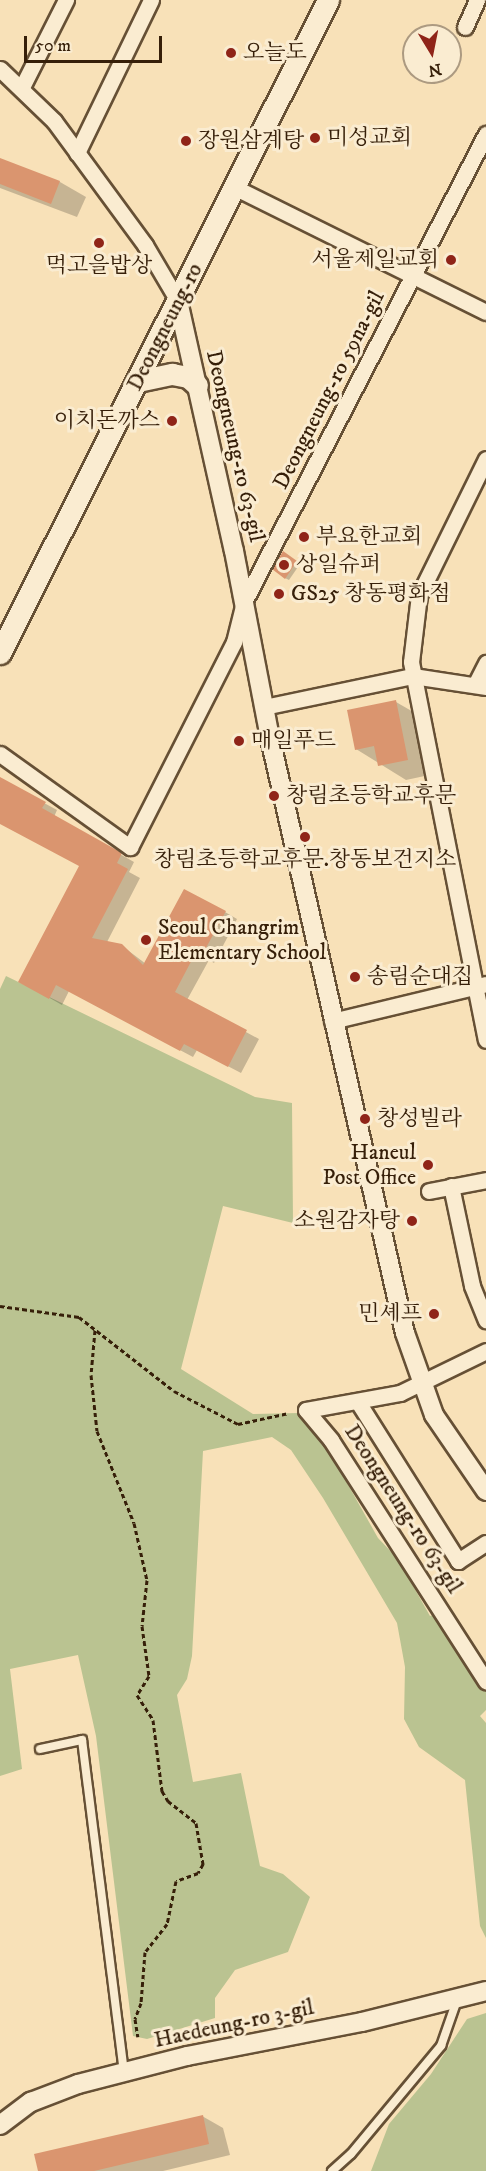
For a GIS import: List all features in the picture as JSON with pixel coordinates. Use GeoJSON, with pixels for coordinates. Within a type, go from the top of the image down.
{"type":"FeatureCollection","features":[{"type":"Feature","properties":{"kind":"main road","name":"Deongneung-ro"},"geometry":{"type":"LineString","coordinates":[[0,652],[328,0]]}},
{"type":"Feature","properties":{"kind":"main road"},"geometry":{"type":"LineString","coordinates":[[138,381],[172,374],[188,377],[197,386]]}},
{"type":"Feature","properties":{"kind":"street"},"geometry":{"type":"LineString","coordinates":[[21,89],[66,0]]}},
{"type":"Feature","properties":{"kind":"street"},"geometry":{"type":"LineString","coordinates":[[77,153],[151,0]]}},
{"type":"Feature","properties":{"kind":"street"},"geometry":{"type":"LineString","coordinates":[[465,27],[477,0]]}},
{"type":"Feature","properties":{"kind":"street"},"geometry":{"type":"LineString","coordinates":[[0,69],[54,121],[145,245],[178,301]]}},
{"type":"Feature","properties":{"kind":"street","name":"Deongneung-ro 59na-gil"},"geometry":{"type":"LineString","coordinates":[[244,602],[486,134]]}},
{"type":"Feature","properties":{"kind":"street"},"geometry":{"type":"LineString","coordinates":[[234,187],[486,312]]}},
{"type":"Feature","properties":{"kind":"street","name":"Deongneung-ro 63-gil"},"geometry":{"type":"LineString","coordinates":[[178,301],[244,602],[264,707],[318,942],[332,1021],[405,1333],[434,1415],[486,1491]]}},
{"type":"Feature","properties":{"kind":"street"},"geometry":{"type":"LineString","coordinates":[[486,459],[419,595],[411,662],[480,985],[486,1040]]}},
{"type":"Feature","properties":{"kind":"street","name":"Deongneung-ro 63-gil"},"geometry":{"type":"LineString","coordinates":[[0,754],[130,847],[234,642],[244,602]]}},
{"type":"Feature","properties":{"kind":"street"},"geometry":{"type":"LineString","coordinates":[[264,707],[413,676],[480,686],[486,663]]}},
{"type":"Feature","properties":{"kind":"street"},"geometry":{"type":"LineString","coordinates":[[332,1021],[480,985]]}},
{"type":"Feature","properties":{"kind":"street"},"geometry":{"type":"LineString","coordinates":[[429,1191],[486,1180]]}},
{"type":"Feature","properties":{"kind":"street"},"geometry":{"type":"LineString","coordinates":[[451,1186],[472,1286],[486,1320]]}},
{"type":"Feature","properties":{"kind":"street"},"geometry":{"type":"LineString","coordinates":[[422,1380],[486,1351]]}},
{"type":"Feature","properties":{"kind":"street","name":"Deongneung-ro 63-gil"},"geometry":{"type":"LineString","coordinates":[[306,1410],[400,1393],[422,1380]]}},
{"type":"Feature","properties":{"kind":"street","name":"Deongneung-ro 63-gil"},"geometry":{"type":"LineString","coordinates":[[358,1402],[458,1561],[486,1543]]}},
{"type":"Feature","properties":{"kind":"street","name":"Deongneung-ro 63-gil"},"geometry":{"type":"LineString","coordinates":[[306,1410],[331,1440],[486,1681]]}},
{"type":"Feature","properties":{"kind":"street","name":"Haedeung-ro 3-gil"},"geometry":{"type":"LineString","coordinates":[[0,2125],[31,2102],[124,2072],[486,1991]]}},
{"type":"Feature","properties":{"kind":"lane"},"geometry":{"type":"LineString","coordinates":[[40,1749],[82,1740],[124,2072]]}},
{"type":"Feature","properties":{"kind":"lane"},"geometry":{"type":"LineString","coordinates":[[332,2171],[351,2154],[441,2046],[458,1998]]}},
{"type":"Feature","properties":{"kind":"path"},"geometry":{"type":"LineString","coordinates":[[0,1306],[79,1317],[174,1391],[237,1424],[306,1410]]}},
{"type":"Feature","properties":{"kind":"path"},"geometry":{"type":"LineString","coordinates":[[95,1330],[92,1375],[97,1431],[134,1523],[147,1580],[142,1626],[149,1676],[137,1695],[153,1720],[162,1791],[168,1801],[196,1823],[203,1864],[198,1873],[176,1881],[167,1924],[145,1952],[141,2003],[135,2019],[138,2037]]}},
{"type":"Feature","properties":{"kind":"green space"},"geometry":{"type":"Polygon","coordinates":[[[6,976],[255,1097],[292,1103],[293,1223],[223,1206],[181,1369],[253,1414],[299,1413],[324,1442],[378,1538],[398,1559],[430,1616],[439,1613],[486,1685],[486,1710],[480,1716],[486,1723],[486,1938],[480,1926],[465,1780],[419,1747],[404,1719],[405,1667],[397,1623],[323,1498],[291,1450],[272,1437],[203,1451],[192,1656],[187,1679],[177,1695],[193,1782],[241,1773],[260,1866],[283,1874],[310,1897],[288,1952],[235,1970],[215,1998],[215,2018],[147,2039],[133,2036],[96,1736],[78,1655],[10,1669],[22,1769],[0,1776],[0,989],[6,976]]]}},
{"type":"Feature","properties":{"kind":"green space"},"geometry":{"type":"Polygon","coordinates":[[[486,2013],[486,2171],[371,2171],[389,2124],[431,2074],[467,2019],[486,2013]]]}},
{"type":"Feature","properties":{"kind":"building"},"geometry":{"type":"Polygon","coordinates":[[[0,158],[60,181],[51,204],[0,184],[0,158]]]}},
{"type":"Feature","properties":{"kind":"building","name":"상일슈퍼"},"geometry":{"type":"Polygon","coordinates":[[[283,551],[297,561],[285,579],[272,569],[283,551]]]}},
{"type":"Feature","properties":{"kind":"building"},"geometry":{"type":"Polygon","coordinates":[[[396,700],[408,760],[378,766],[374,746],[355,750],[347,710],[396,700]]]}},
{"type":"Feature","properties":{"kind":"building"},"geometry":{"type":"Polygon","coordinates":[[[0,777],[46,802],[42,808],[122,853],[117,863],[128,869],[92,938],[122,944],[143,965],[184,889],[226,911],[201,957],[195,954],[175,992],[247,1030],[228,1067],[184,1044],[180,1051],[56,985],[49,999],[18,982],[79,866],[0,824],[0,777]]]}},
{"type":"Feature","properties":{"kind":"building"},"geometry":{"type":"Polygon","coordinates":[[[203,2115],[209,2144],[94,2171],[38,2171],[34,2154],[203,2115]]]}},
{"type":"Feature","properties":{"kind":"place","name":"오늘도"},"geometry":{"type":"Point","coordinates":[231,53]}},
{"type":"Feature","properties":{"kind":"place","name":"미성교회"},"geometry":{"type":"Point","coordinates":[315,138]}},
{"type":"Feature","properties":{"kind":"place","name":"장원삼계탕"},"geometry":{"type":"Point","coordinates":[186,141]}},
{"type":"Feature","properties":{"kind":"place","name":"먹고을밥상"},"geometry":{"type":"Point","coordinates":[99,243]}},
{"type":"Feature","properties":{"kind":"place","name":"서울제일교회"},"geometry":{"type":"Point","coordinates":[451,260]}},
{"type":"Feature","properties":{"kind":"place","name":"이치돈까스"},"geometry":{"type":"Point","coordinates":[172,421]}},
{"type":"Feature","properties":{"kind":"place","name":"부요한교회"},"geometry":{"type":"Point","coordinates":[304,537]}},
{"type":"Feature","properties":{"kind":"place","name":"상일슈퍼"},"geometry":{"type":"Point","coordinates":[284,565]}},
{"type":"Feature","properties":{"kind":"place","name":"GS25 창동평화점"},"geometry":{"type":"Point","coordinates":[279,594]}},
{"type":"Feature","properties":{"kind":"place","name":"매일푸드"},"geometry":{"type":"Point","coordinates":[239,741]}},
{"type":"Feature","properties":{"kind":"place","name":"창림초등학교후문"},"geometry":{"type":"Point","coordinates":[274,796]}},
{"type":"Feature","properties":{"kind":"place","name":"창림초등학교후문.창동보건지소"},"geometry":{"type":"Point","coordinates":[305,837]}},
{"type":"Feature","properties":{"kind":"place","name":"Seoul Changrim Elementary School"},"geometry":{"type":"Point","coordinates":[146,940]}},
{"type":"Feature","properties":{"kind":"place","name":"송림순대집"},"geometry":{"type":"Point","coordinates":[355,977]}},
{"type":"Feature","properties":{"kind":"place","name":"창성빌라"},"geometry":{"type":"Point","coordinates":[365,1119]}},
{"type":"Feature","properties":{"kind":"place","name":"Haneul Post Office"},"geometry":{"type":"Point","coordinates":[428,1165]}},
{"type":"Feature","properties":{"kind":"place","name":"소원감자탕"},"geometry":{"type":"Point","coordinates":[412,1221]}},
{"type":"Feature","properties":{"kind":"place","name":"민셰프"},"geometry":{"type":"Point","coordinates":[434,1314]}}]}
